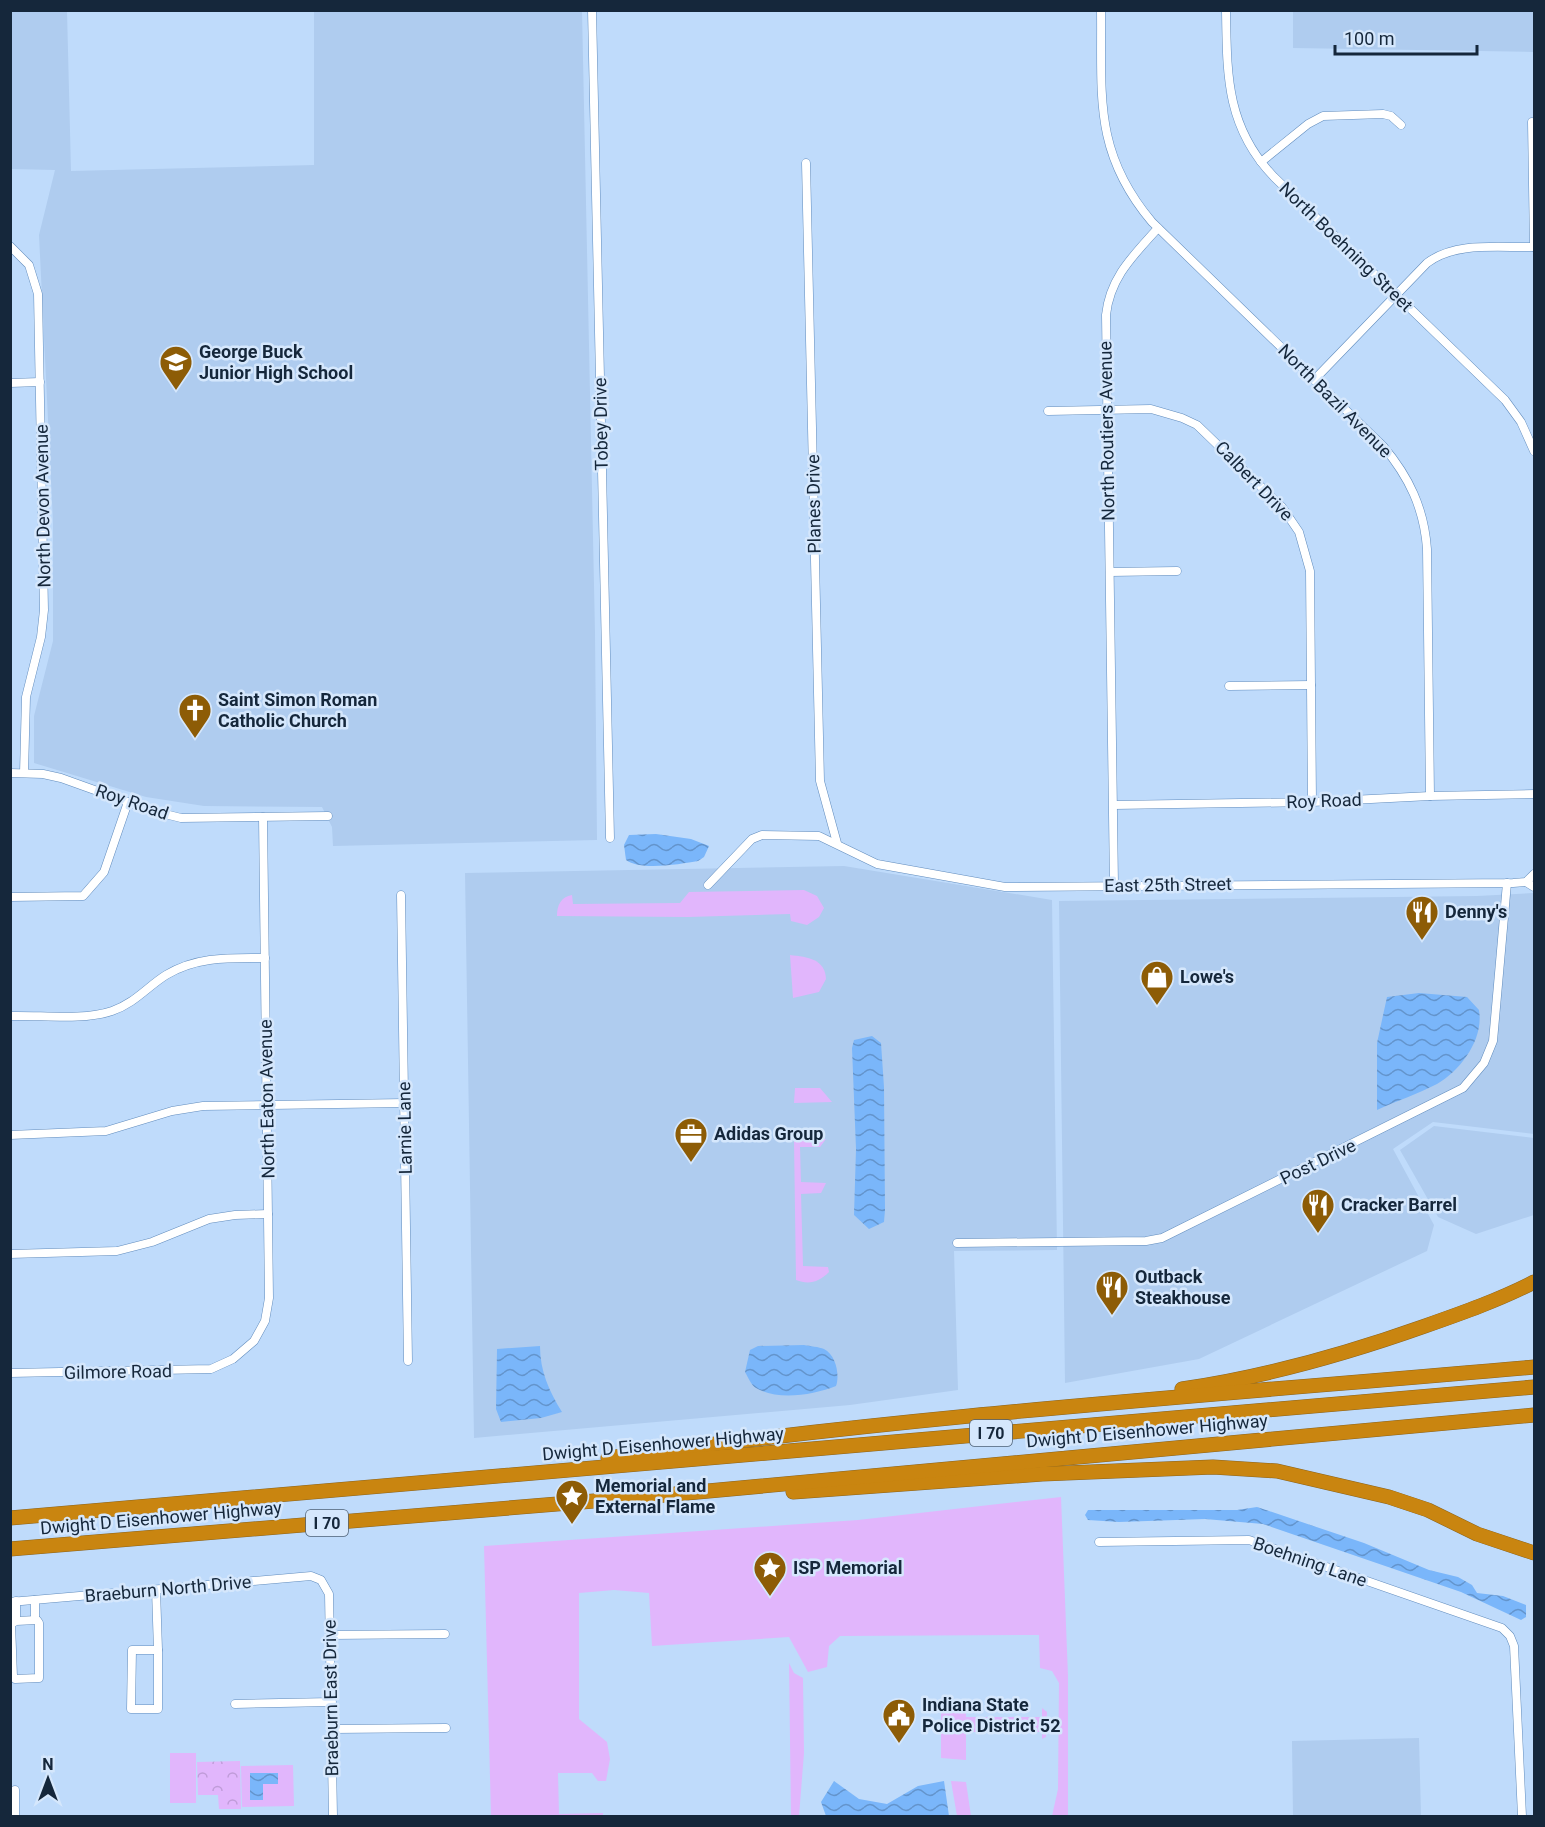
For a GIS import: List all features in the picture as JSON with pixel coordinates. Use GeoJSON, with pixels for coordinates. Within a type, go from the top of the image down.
{"type":"FeatureCollection","features":[{"type":"Feature","properties":{"kind":"highway"},"geometry":{"type":"LineString","coordinates":[[1025,1412],[1206,1386],[1291,1367],[1386,1340],[1507,1297],[1534,1282]]}},
{"type":"Feature","properties":{"kind":"highway"},"geometry":{"type":"LineString","coordinates":[[448,1480],[718,1442],[1534,1367]]}},
{"type":"Feature","properties":{"kind":"highway","name":"Dwight D Eisenhower Highway"},"geometry":{"type":"LineString","coordinates":[[10,1518],[1534,1387]]}},
{"type":"Feature","properties":{"kind":"highway","name":"Dwight D Eisenhower Highway"},"geometry":{"type":"LineString","coordinates":[[10,1549],[643,1497],[1534,1415]]}},
{"type":"Feature","properties":{"kind":"highway"},"geometry":{"type":"LineString","coordinates":[[643,1497],[788,1492],[1042,1474],[1243,1468],[1277,1471],[1381,1494],[1428,1510],[1477,1534],[1534,1553]]}},
{"type":"Feature","properties":{"kind":"street","name":"Tobey Drive"},"geometry":{"type":"LineString","coordinates":[[592,10],[610,838]]}},
{"type":"Feature","properties":{"kind":"street"},"geometry":{"type":"LineString","coordinates":[[1101,10],[1102,105],[1108,145],[1125,186],[1158,228]]}},
{"type":"Feature","properties":{"kind":"street","name":"North Boehning Street"},"geometry":{"type":"LineString","coordinates":[[1226,10],[1227,68],[1231,99],[1244,136],[1261,162],[1505,400],[1521,422],[1534,451]]}},
{"type":"Feature","properties":{"kind":"street"},"geometry":{"type":"LineString","coordinates":[[1261,162],[1308,124],[1323,116],[1383,114],[1401,124]]}},
{"type":"Feature","properties":{"kind":"street"},"geometry":{"type":"LineString","coordinates":[[1314,380],[1427,264],[1442,254],[1470,248],[1534,247],[1532,122]]}},
{"type":"Feature","properties":{"kind":"street","name":"Planes Drive"},"geometry":{"type":"LineString","coordinates":[[806,163],[820,780],[837,843]]}},
{"type":"Feature","properties":{"kind":"street","name":"North Bazil Avenue"},"geometry":{"type":"LineString","coordinates":[[1158,228],[1397,463],[1413,489],[1422,514],[1427,549],[1430,796]]}},
{"type":"Feature","properties":{"kind":"street","name":"North Routiers Avenue"},"geometry":{"type":"LineString","coordinates":[[1114,885],[1106,324],[1109,298],[1126,263],[1158,228]]}},
{"type":"Feature","properties":{"kind":"street","name":"North Devon Avenue"},"geometry":{"type":"LineString","coordinates":[[11,246],[24,257],[36,281],[40,382],[45,610],[41,637],[26,697],[24,773]]}},
{"type":"Feature","properties":{"kind":"street"},"geometry":{"type":"LineString","coordinates":[[10,383],[40,382]]}},
{"type":"Feature","properties":{"kind":"street","name":"Calbert Drive"},"geometry":{"type":"LineString","coordinates":[[1048,411],[1151,409],[1182,417],[1197,425],[1288,514],[1299,532],[1310,571],[1312,802]]}},
{"type":"Feature","properties":{"kind":"street"},"geometry":{"type":"LineString","coordinates":[[1110,572],[1178,571]]}},
{"type":"Feature","properties":{"kind":"street"},"geometry":{"type":"LineString","coordinates":[[1228,686],[1311,685]]}},
{"type":"Feature","properties":{"kind":"street","name":"Roy Road"},"geometry":{"type":"LineString","coordinates":[[10,773],[61,778],[181,818],[328,816]]}},
{"type":"Feature","properties":{"kind":"street","name":"Roy Road"},"geometry":{"type":"LineString","coordinates":[[1114,805],[1312,802],[1534,794]]}},
{"type":"Feature","properties":{"kind":"street"},"geometry":{"type":"LineString","coordinates":[[10,897],[83,896],[104,872],[128,802]]}},
{"type":"Feature","properties":{"kind":"street","name":"North Eaton Avenue"},"geometry":{"type":"LineString","coordinates":[[225,1364],[248,1348],[261,1329],[266,1317],[269,1298],[263,817]]}},
{"type":"Feature","properties":{"kind":"street","name":"East 25th Street"},"geometry":{"type":"LineString","coordinates":[[708,885],[752,839],[759,836],[819,836],[877,864],[997,886],[1526,882]]}},
{"type":"Feature","properties":{"kind":"street"},"geometry":{"type":"LineString","coordinates":[[1534,874],[1526,882],[1534,887]]}},
{"type":"Feature","properties":{"kind":"street","name":"Post Drive"},"geometry":{"type":"LineString","coordinates":[[957,1243],[1146,1241],[1162,1238],[1463,1088],[1484,1063],[1493,1041],[1507,883]]}},
{"type":"Feature","properties":{"kind":"street","name":"Larnie Lane"},"geometry":{"type":"LineString","coordinates":[[401,895],[408,1361]]}},
{"type":"Feature","properties":{"kind":"street"},"geometry":{"type":"LineString","coordinates":[[10,1016],[107,1012],[133,1002],[165,976],[184,965],[215,958],[265,958]]}},
{"type":"Feature","properties":{"kind":"street"},"geometry":{"type":"LineString","coordinates":[[10,1135],[88,1134],[120,1128],[172,1111],[203,1106],[405,1103]]}},
{"type":"Feature","properties":{"kind":"street"},"geometry":{"type":"LineString","coordinates":[[10,1254],[117,1251],[152,1242],[188,1225],[209,1219],[268,1214]]}},
{"type":"Feature","properties":{"kind":"street","name":"Gilmore Road"},"geometry":{"type":"LineString","coordinates":[[10,1373],[203,1370],[225,1364]]}},
{"type":"Feature","properties":{"kind":"street","name":"Boehning Lane"},"geometry":{"type":"LineString","coordinates":[[1099,1542],[1249,1540],[1497,1625],[1510,1636],[1514,1646],[1520,1734],[1522,1816]]}},
{"type":"Feature","properties":{"kind":"street","name":"Braeburn North Drive"},"geometry":{"type":"LineString","coordinates":[[13,1602],[311,1576],[323,1581]]}},
{"type":"Feature","properties":{"kind":"street","name":"Braeburn East Drive"},"geometry":{"type":"LineString","coordinates":[[323,1581],[328,1590],[330,1635],[333,1816]]}},
{"type":"Feature","properties":{"kind":"street"},"geometry":{"type":"LineString","coordinates":[[156,1590],[158,1650],[159,1707],[134,1710],[131,1706],[130,1653],[132,1650],[158,1650]]}},
{"type":"Feature","properties":{"kind":"street"},"geometry":{"type":"LineString","coordinates":[[35,1600],[35,1620],[39,1623],[40,1676],[37,1679],[15,1679],[12,1676],[11,1623],[35,1620]]}},
{"type":"Feature","properties":{"kind":"street"},"geometry":{"type":"LineString","coordinates":[[13,1602],[16,1621]]}},
{"type":"Feature","properties":{"kind":"street"},"geometry":{"type":"LineString","coordinates":[[330,1635],[445,1634]]}},
{"type":"Feature","properties":{"kind":"street"},"geometry":{"type":"LineString","coordinates":[[235,1704],[332,1702]]}},
{"type":"Feature","properties":{"kind":"street"},"geometry":{"type":"LineString","coordinates":[[333,1730],[446,1728]]}},
{"type":"Feature","properties":{"kind":"street"},"geometry":{"type":"LineString","coordinates":[[15,1790],[13,1807],[15,1816]]}},
{"type":"Feature","properties":{"kind":"shaded area"},"geometry":{"type":"Polygon","coordinates":[[[11,11],[67,11],[71,171],[314,165],[314,11],[582,11],[597,840],[333,846],[332,827],[322,807],[204,806],[146,797],[34,763],[34,716],[53,641],[53,522],[39,235],[55,170],[11,169],[11,11]]]}},
{"type":"Feature","properties":{"kind":"shaded area"},"geometry":{"type":"Polygon","coordinates":[[[1293,11],[1534,11],[1534,52],[1293,48],[1293,11]]]}},
{"type":"Feature","properties":{"kind":"shaded area"},"geometry":{"type":"Polygon","coordinates":[[[844,866],[1052,900],[1057,1250],[954,1251],[958,1390],[850,1405],[474,1438],[465,873],[844,866]]]}},
{"type":"Feature","properties":{"kind":"shaded area"},"geometry":{"type":"Polygon","coordinates":[[[1534,893],[1534,1134],[1433,1122],[1393,1149],[1434,1225],[1427,1251],[1199,1359],[1065,1383],[1059,901],[1477,896],[1534,893]]]}},
{"type":"Feature","properties":{"kind":"shaded area"},"geometry":{"type":"Polygon","coordinates":[[[1434,1126],[1534,1138],[1534,1215],[1476,1234],[1438,1217],[1400,1150],[1434,1126]]]}},
{"type":"Feature","properties":{"kind":"shaded area"},"geometry":{"type":"Polygon","coordinates":[[[1419,1738],[1421,1816],[1293,1816],[1292,1741],[1419,1738]]]}},
{"type":"Feature","properties":{"kind":"green space"},"geometry":{"type":"Polygon","coordinates":[[[804,890],[817,896],[824,908],[819,917],[807,925],[791,921],[790,914],[688,917],[557,916],[560,902],[572,895],[573,904],[680,903],[689,892],[804,890]]]}},
{"type":"Feature","properties":{"kind":"green space"},"geometry":{"type":"Polygon","coordinates":[[[790,955],[809,958],[819,963],[825,972],[826,979],[819,992],[793,998],[790,955]]]}},
{"type":"Feature","properties":{"kind":"green space"},"geometry":{"type":"Polygon","coordinates":[[[795,1088],[820,1088],[832,1102],[794,1103],[795,1088]]]}},
{"type":"Feature","properties":{"kind":"green space"},"geometry":{"type":"Polygon","coordinates":[[[826,1139],[820,1147],[800,1147],[801,1182],[826,1183],[821,1193],[801,1194],[803,1266],[828,1267],[829,1272],[818,1280],[805,1282],[796,1280],[794,1140],[826,1139]]]}},
{"type":"Feature","properties":{"kind":"green space"},"geometry":{"type":"Polygon","coordinates":[[[1061,1497],[1068,1676],[1068,1816],[1052,1816],[1058,1789],[1059,1683],[1052,1671],[1040,1668],[1039,1635],[840,1636],[829,1646],[827,1667],[808,1672],[789,1637],[652,1646],[649,1593],[614,1590],[579,1593],[579,1719],[607,1742],[610,1759],[606,1781],[598,1781],[592,1773],[558,1773],[559,1814],[603,1813],[603,1816],[491,1816],[484,1546],[858,1520],[1061,1497]]]}},
{"type":"Feature","properties":{"kind":"green space"},"geometry":{"type":"Polygon","coordinates":[[[789,1663],[794,1673],[803,1678],[804,1753],[799,1816],[791,1816],[789,1663]]]}},
{"type":"Feature","properties":{"kind":"green space"},"geometry":{"type":"Polygon","coordinates":[[[962,1701],[966,1705],[966,1717],[1042,1717],[1042,1708],[1047,1712],[1046,1737],[1042,1739],[1042,1732],[966,1732],[966,1760],[941,1758],[941,1702],[962,1701]]]}},
{"type":"Feature","properties":{"kind":"green space"},"geometry":{"type":"Polygon","coordinates":[[[170,1753],[196,1753],[196,1803],[170,1803],[170,1753]]]}},
{"type":"Feature","properties":{"kind":"green space"},"geometry":{"type":"Polygon","coordinates":[[[240,1761],[241,1809],[219,1809],[218,1795],[198,1795],[197,1762],[240,1761]]]}},
{"type":"Feature","properties":{"kind":"green space"},"geometry":{"type":"Polygon","coordinates":[[[293,1765],[294,1806],[242,1807],[241,1766],[293,1765]]]}},
{"type":"Feature","properties":{"kind":"green space"},"geometry":{"type":"Polygon","coordinates":[[[951,1781],[966,1782],[971,1816],[957,1816],[951,1781]]]}},
{"type":"Feature","properties":{"kind":"water"},"geometry":{"type":"Polygon","coordinates":[[[656,834],[691,839],[709,846],[704,857],[698,861],[650,866],[626,860],[624,845],[629,835],[656,834]]]}},
{"type":"Feature","properties":{"kind":"water"},"geometry":{"type":"Polygon","coordinates":[[[1419,993],[1467,997],[1479,1010],[1478,1032],[1469,1053],[1446,1078],[1430,1088],[1377,1110],[1377,1043],[1387,997],[1419,993]]]}},
{"type":"Feature","properties":{"kind":"water"},"geometry":{"type":"Polygon","coordinates":[[[872,1036],[881,1043],[884,1087],[885,1210],[884,1222],[869,1229],[854,1215],[856,1149],[852,1048],[854,1040],[872,1036]]]}},
{"type":"Feature","properties":{"kind":"water"},"geometry":{"type":"Polygon","coordinates":[[[804,1345],[824,1349],[832,1356],[837,1371],[836,1386],[806,1394],[775,1394],[756,1388],[745,1372],[750,1350],[758,1346],[804,1345]]]}},
{"type":"Feature","properties":{"kind":"water"},"geometry":{"type":"Polygon","coordinates":[[[540,1346],[546,1380],[562,1412],[541,1418],[501,1422],[496,1409],[497,1349],[540,1346]]]}},
{"type":"Feature","properties":{"kind":"water"},"geometry":{"type":"Polygon","coordinates":[[[1257,1507],[1364,1543],[1429,1570],[1458,1577],[1472,1585],[1477,1593],[1503,1596],[1526,1605],[1526,1617],[1521,1620],[1461,1592],[1263,1524],[1205,1519],[1119,1522],[1088,1520],[1085,1515],[1088,1510],[1237,1510],[1257,1507]]]}},
{"type":"Feature","properties":{"kind":"water"},"geometry":{"type":"Polygon","coordinates":[[[250,1773],[278,1773],[278,1784],[263,1784],[263,1800],[250,1800],[250,1773]]]}},
{"type":"Feature","properties":{"kind":"water"},"geometry":{"type":"Polygon","coordinates":[[[834,1781],[859,1799],[887,1804],[918,1786],[944,1781],[949,1816],[826,1816],[821,1802],[834,1781]]]}},
{"type":"Feature","properties":{"kind":"place","name":"George Buck Junior High School"},"geometry":{"type":"Point","coordinates":[176,391]}},
{"type":"Feature","properties":{"kind":"place","name":"Saint Simon Roman Catholic Church"},"geometry":{"type":"Point","coordinates":[195,739]}},
{"type":"Feature","properties":{"kind":"place","name":"Denny's"},"geometry":{"type":"Point","coordinates":[1422,941]}},
{"type":"Feature","properties":{"kind":"place","name":"Lowe's"},"geometry":{"type":"Point","coordinates":[1157,1006]}},
{"type":"Feature","properties":{"kind":"place","name":"Adidas Group"},"geometry":{"type":"Point","coordinates":[691,1163]}},
{"type":"Feature","properties":{"kind":"place","name":"Cracker Barrel"},"geometry":{"type":"Point","coordinates":[1318,1234]}},
{"type":"Feature","properties":{"kind":"place","name":"Outback Steakhouse"},"geometry":{"type":"Point","coordinates":[1112,1316]}},
{"type":"Feature","properties":{"kind":"place","name":"Memorial and External Flame"},"geometry":{"type":"Point","coordinates":[572,1525]}},
{"type":"Feature","properties":{"kind":"place","name":"ISP Memorial"},"geometry":{"type":"Point","coordinates":[770,1597]}},
{"type":"Feature","properties":{"kind":"place","name":"Indiana State Police District 52"},"geometry":{"type":"Point","coordinates":[899,1744]}}]}
